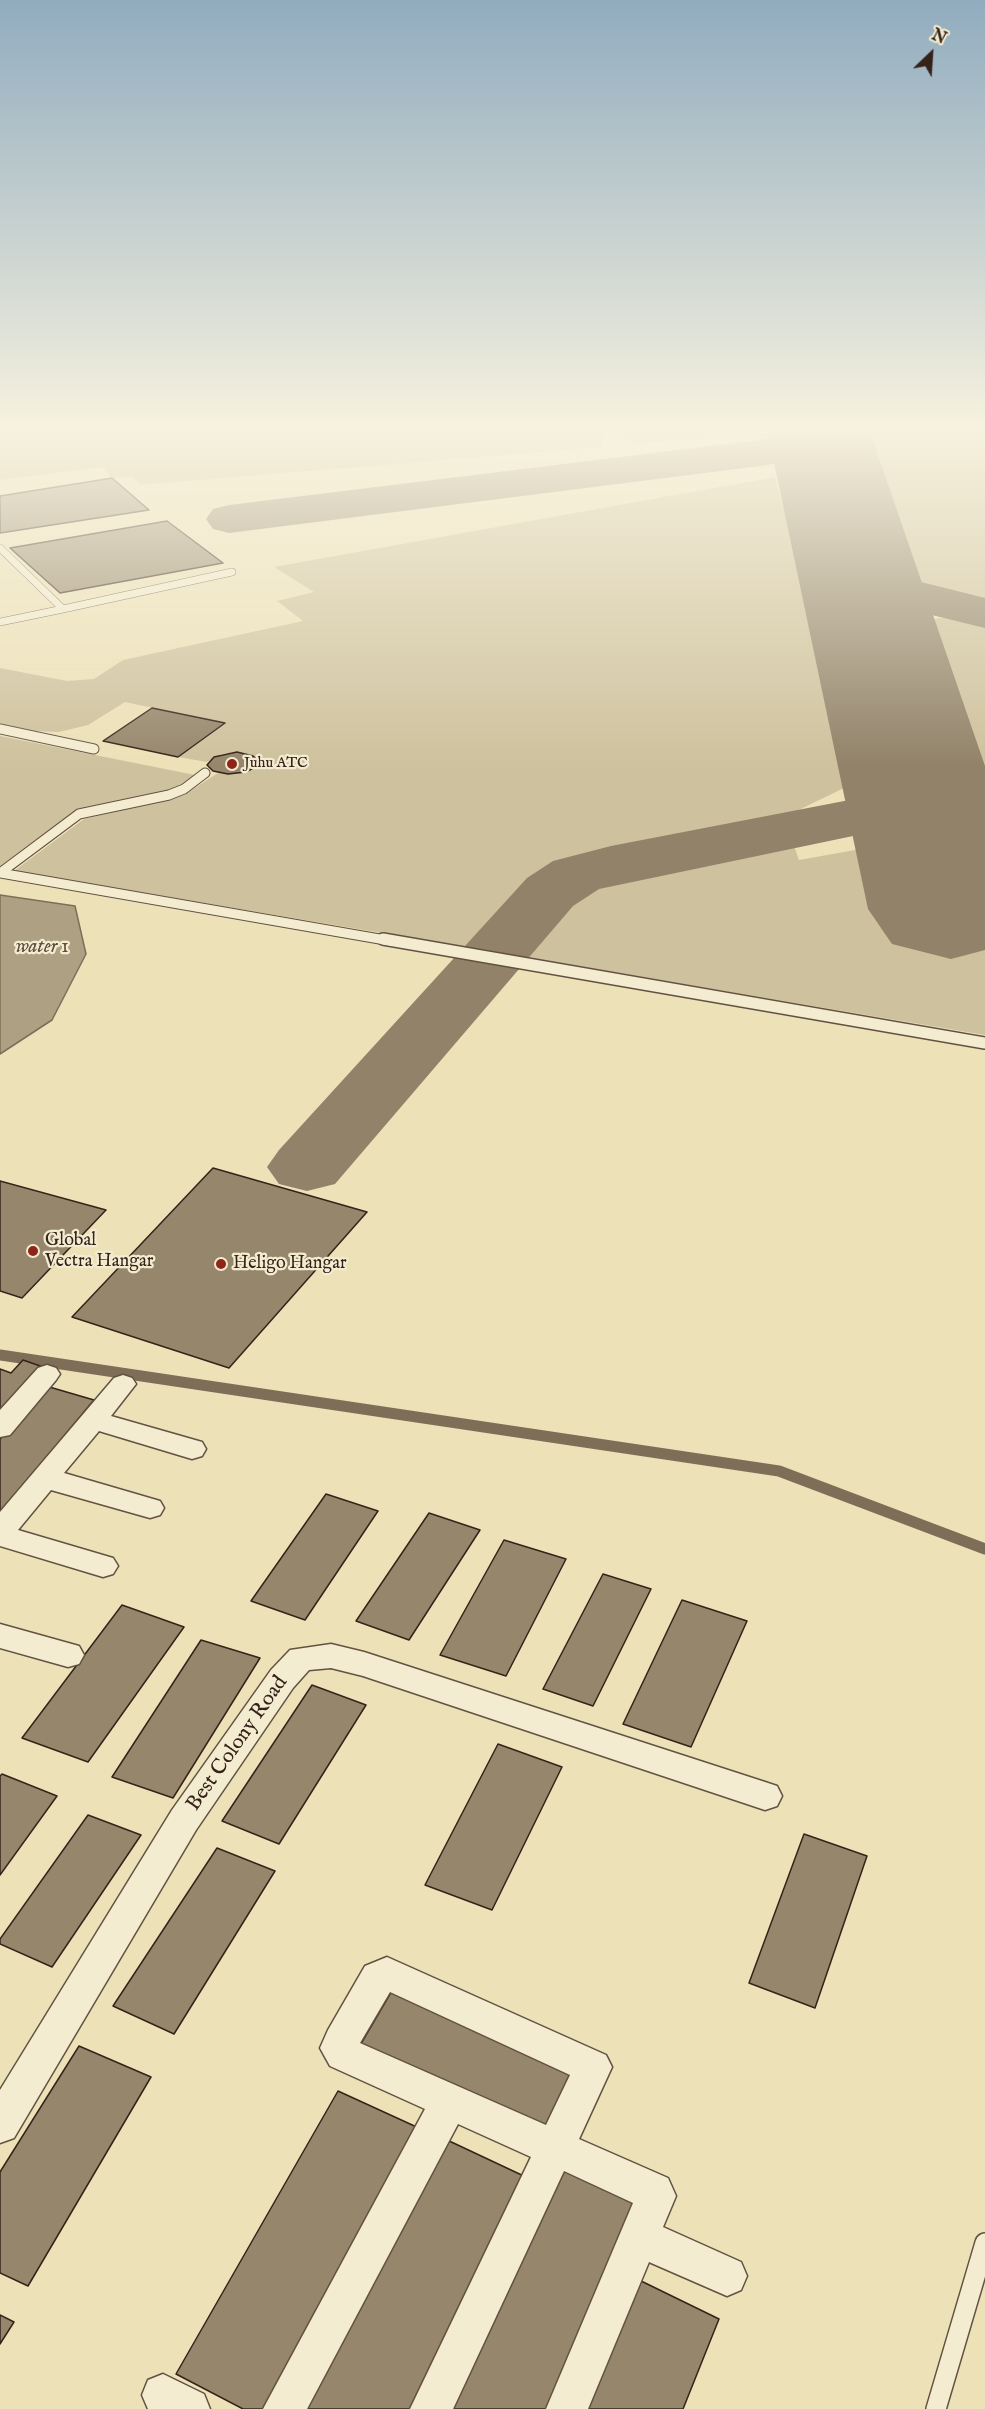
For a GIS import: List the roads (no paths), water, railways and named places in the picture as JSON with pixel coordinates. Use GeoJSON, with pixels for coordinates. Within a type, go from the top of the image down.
{"type":"FeatureCollection","features":[{"type":"Feature","properties":{"kind":"street"},"geometry":{"type":"LineString","coordinates":[[0,1428],[47,1374]]}},
{"type":"Feature","properties":{"kind":"street"},"geometry":{"type":"LineString","coordinates":[[103,1566],[0,1534],[123,1384]]}},
{"type":"Feature","properties":{"kind":"street"},"geometry":{"type":"LineString","coordinates":[[92,1420],[192,1449]]}},
{"type":"Feature","properties":{"kind":"street"},"geometry":{"type":"LineString","coordinates":[[45,1478],[150,1508]]}},
{"type":"Feature","properties":{"kind":"street"},"geometry":{"type":"LineString","coordinates":[[0,1636],[68,1655]]}},
{"type":"Feature","properties":{"kind":"street","name":"Best Colony Road"},"geometry":{"type":"LineString","coordinates":[[0,2125],[184,1820],[282,1679],[302,1659],[331,1656],[364,1664],[765,1796]]}},
{"type":"Feature","properties":{"kind":"street"},"geometry":{"type":"LineString","coordinates":[[431,2409],[555,2148],[593,2067],[587,2062],[387,1974],[382,1974],[339,2048],[343,2054],[450,2101],[555,2148],[654,2192],[656,2200],[567,2409]]}},
{"type":"Feature","properties":{"kind":"street"},"geometry":{"type":"LineString","coordinates":[[284,2409],[450,2101]]}},
{"type":"Feature","properties":{"kind":"street"},"geometry":{"type":"LineString","coordinates":[[640,2237],[727,2276]]}},
{"type":"Feature","properties":{"kind":"lane"},"geometry":{"type":"LineString","coordinates":[[0,546],[10,544]]}},
{"type":"Feature","properties":{"kind":"lane"},"geometry":{"type":"LineString","coordinates":[[0,546],[63,609]]}},
{"type":"Feature","properties":{"kind":"lane"},"geometry":{"type":"LineString","coordinates":[[1,623],[232,572]]}},
{"type":"Feature","properties":{"kind":"lane"},"geometry":{"type":"LineString","coordinates":[[0,729],[94,749]]}},
{"type":"Feature","properties":{"kind":"lane"},"geometry":{"type":"LineString","coordinates":[[0,873],[80,814],[169,795],[184,789],[205,773]]}},
{"type":"Feature","properties":{"kind":"lane"},"geometry":{"type":"LineString","coordinates":[[0,873],[985,1043]]}},
{"type":"Feature","properties":{"kind":"lane"},"geometry":{"type":"LineString","coordinates":[[936,2409],[985,2243]]}},
{"type":"Feature","properties":{"kind":"water","name":"water 1"},"geometry":{"type":"Polygon","coordinates":[[[0,895],[75,906],[86,954],[52,1020],[0,1054],[0,895]]]}},
{"type":"Feature","properties":{"kind":"waterway"},"geometry":{"type":"LineString","coordinates":[[0,1355],[779,1471],[985,1549]]}},
{"type":"Feature","properties":{"kind":"place","name":"Juhu ATC"},"geometry":{"type":"Point","coordinates":[232,764]}},
{"type":"Feature","properties":{"kind":"place","name":"Global Vectra Hangar"},"geometry":{"type":"Point","coordinates":[33,1251]}},
{"type":"Feature","properties":{"kind":"place","name":"Heligo Hangar"},"geometry":{"type":"Point","coordinates":[221,1264]}}]}
